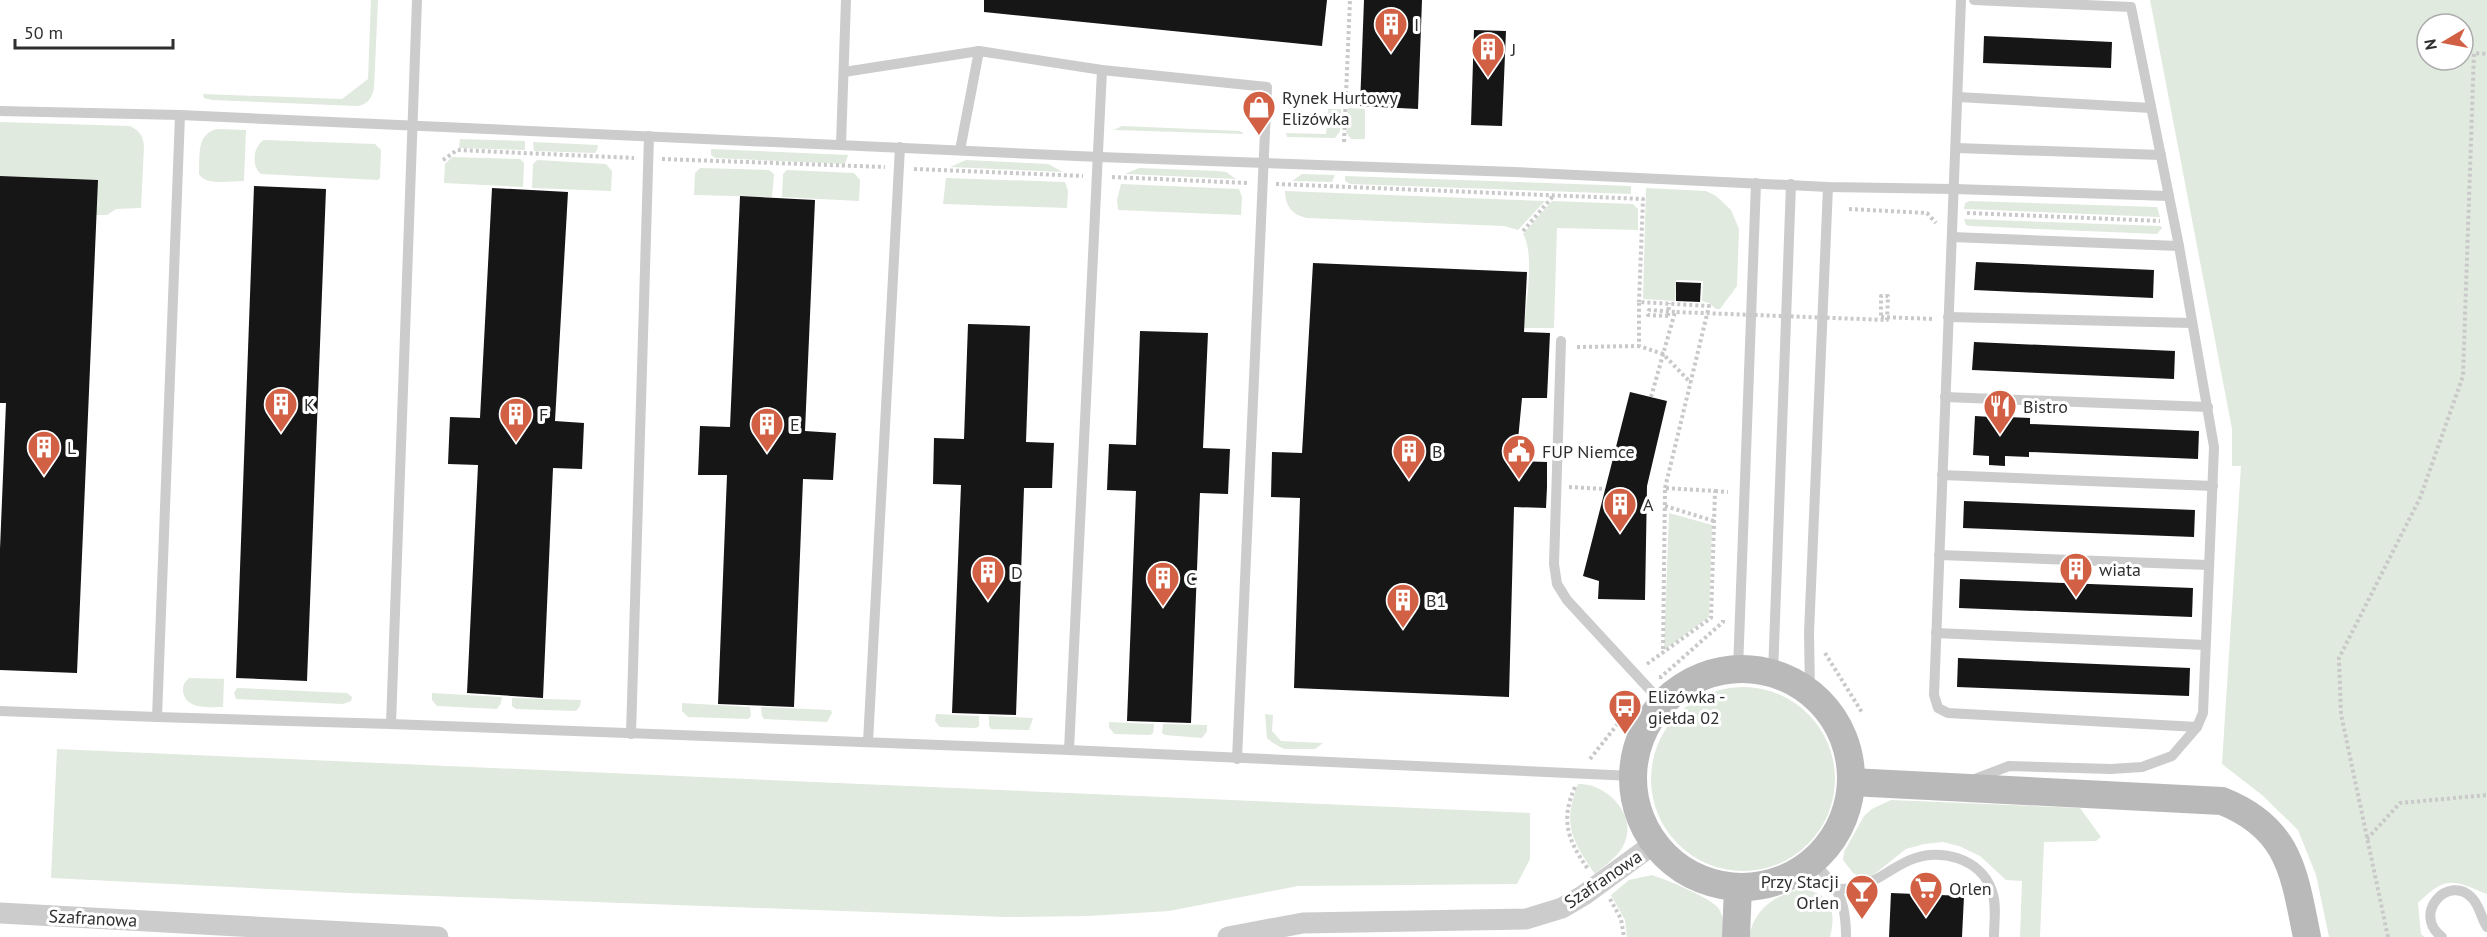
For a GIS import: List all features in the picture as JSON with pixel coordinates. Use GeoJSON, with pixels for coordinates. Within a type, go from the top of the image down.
{"type":"FeatureCollection","features":[{"type":"Feature","properties":{"kind":"street"},"geometry":{"type":"LineString","coordinates":[[1738,669],[1773,674],[1810,693],[1827,711],[1841,733],[1850,765],[1851,782],[1848,803],[1841,824],[1831,842],[1813,861],[1788,878],[1772,884],[1738,887],[1697,878],[1680,868],[1655,843],[1644,825],[1638,809],[1634,776],[1636,756],[1642,737],[1663,704],[1690,683],[1705,676],[1738,669]]}},
{"type":"Feature","properties":{"kind":"street"},"geometry":{"type":"LineString","coordinates":[[1851,782],[2212,799],[2237,806],[2266,828],[2278,841],[2289,860],[2307,937]]}},
{"type":"Feature","properties":{"kind":"street","name":"Szafranowa"},"geometry":{"type":"LineString","coordinates":[[1228,937],[1303,924],[1526,919],[1562,908],[1655,843]]}},
{"type":"Feature","properties":{"kind":"street"},"geometry":{"type":"LineString","coordinates":[[1737,937],[1738,887]]}},
{"type":"Feature","properties":{"kind":"street","name":"Szafranowa"},"geometry":{"type":"LineString","coordinates":[[0,913],[438,937]]}},
{"type":"Feature","properties":{"kind":"lane"},"geometry":{"type":"LineString","coordinates":[[391,724],[417,0]]}},
{"type":"Feature","properties":{"kind":"lane"},"geometry":{"type":"LineString","coordinates":[[841,144],[846,0]]}},
{"type":"Feature","properties":{"kind":"lane"},"geometry":{"type":"LineString","coordinates":[[1961,0],[1934,696],[1938,708],[1948,713],[2197,727]]}},
{"type":"Feature","properties":{"kind":"lane"},"geometry":{"type":"LineString","coordinates":[[1955,787],[2009,766],[2111,769],[2142,767],[2172,756],[2197,727],[2203,712],[2214,447],[2179,246],[2131,4],[1974,0]]}},
{"type":"Feature","properties":{"kind":"lane"},"geometry":{"type":"LineString","coordinates":[[844,72],[979,51],[1102,70],[1268,87],[1237,759]]}},
{"type":"Feature","properties":{"kind":"lane"},"geometry":{"type":"LineString","coordinates":[[960,150],[979,51]]}},
{"type":"Feature","properties":{"kind":"lane"},"geometry":{"type":"LineString","coordinates":[[1069,750],[1102,70]]}},
{"type":"Feature","properties":{"kind":"lane"},"geometry":{"type":"LineString","coordinates":[[1958,97],[2151,108]]}},
{"type":"Feature","properties":{"kind":"lane"},"geometry":{"type":"LineString","coordinates":[[0,111],[180,115],[1099,157],[1265,162],[1828,187],[2169,196]]}},
{"type":"Feature","properties":{"kind":"lane"},"geometry":{"type":"LineString","coordinates":[[158,717],[180,115]]}},
{"type":"Feature","properties":{"kind":"lane"},"geometry":{"type":"LineString","coordinates":[[631,734],[649,136]]}},
{"type":"Feature","properties":{"kind":"lane"},"geometry":{"type":"LineString","coordinates":[[868,742],[900,147]]}},
{"type":"Feature","properties":{"kind":"lane"},"geometry":{"type":"LineString","coordinates":[[1956,148],[2161,155]]}},
{"type":"Feature","properties":{"kind":"lane"},"geometry":{"type":"LineString","coordinates":[[1738,669],[1756,183]]}},
{"type":"Feature","properties":{"kind":"lane"},"geometry":{"type":"LineString","coordinates":[[1773,674],[1791,184]]}},
{"type":"Feature","properties":{"kind":"lane"},"geometry":{"type":"LineString","coordinates":[[1810,693],[1809,633],[1828,187]]}},
{"type":"Feature","properties":{"kind":"lane"},"geometry":{"type":"LineString","coordinates":[[1952,237],[2179,246]]}},
{"type":"Feature","properties":{"kind":"lane"},"geometry":{"type":"LineString","coordinates":[[1948,317],[2193,323]]}},
{"type":"Feature","properties":{"kind":"lane"},"geometry":{"type":"LineString","coordinates":[[1561,341],[1554,564],[1557,584],[1567,600],[1639,670],[1663,704]]}},
{"type":"Feature","properties":{"kind":"lane"},"geometry":{"type":"LineString","coordinates":[[1945,397],[2208,407]]}},
{"type":"Feature","properties":{"kind":"lane"},"geometry":{"type":"LineString","coordinates":[[1942,475],[2213,486]]}},
{"type":"Feature","properties":{"kind":"lane"},"geometry":{"type":"LineString","coordinates":[[1939,555],[2208,566]]}},
{"type":"Feature","properties":{"kind":"lane"},"geometry":{"type":"LineString","coordinates":[[1936,633],[2205,645]]}},
{"type":"Feature","properties":{"kind":"lane"},"geometry":{"type":"LineString","coordinates":[[0,711],[868,742],[1634,776]]}},
{"type":"Feature","properties":{"kind":"lane"},"geometry":{"type":"LineString","coordinates":[[1838,889],[1856,889],[1872,883],[1912,859],[1950,855],[1974,867],[1989,882],[1995,902],[1994,937]]}},
{"type":"Feature","properties":{"kind":"lane"},"geometry":{"type":"LineString","coordinates":[[1813,861],[1838,889],[1846,918],[1846,937]]}},
{"type":"Feature","properties":{"kind":"lane"},"geometry":{"type":"LineString","coordinates":[[2442,937],[2432,926],[2430,912],[2436,899],[2448,892],[2463,892],[2474,899],[2487,927]]}},
{"type":"Feature","properties":{"kind":"path"},"geometry":{"type":"LineString","coordinates":[[1344,142],[1350,0]]}},
{"type":"Feature","properties":{"kind":"path"},"geometry":{"type":"LineString","coordinates":[[2388,937],[2341,714],[2338,658],[2420,498],[2463,376],[2474,53],[2487,54]]}},
{"type":"Feature","properties":{"kind":"path"},"geometry":{"type":"LineString","coordinates":[[1342,186],[1643,199],[1639,346]]}},
{"type":"Feature","properties":{"kind":"path"},"geometry":{"type":"LineString","coordinates":[[1523,231],[1555,195]]}},
{"type":"Feature","properties":{"kind":"path"},"geometry":{"type":"LineString","coordinates":[[1849,209],[2161,221]]}},
{"type":"Feature","properties":{"kind":"path"},"geometry":{"type":"LineString","coordinates":[[1927,213],[1937,225]]}},
{"type":"Feature","properties":{"kind":"path"},"geometry":{"type":"LineString","coordinates":[[1669,303],[1668,316],[1648,315],[1648,310],[1675,312],[1887,320],[1888,296],[1881,297],[1881,317],[1934,319],[1935,308]]}},
{"type":"Feature","properties":{"kind":"path"},"geometry":{"type":"LineString","coordinates":[[1639,302],[1709,306],[1665,488],[1663,653]]}},
{"type":"Feature","properties":{"kind":"path"},"geometry":{"type":"LineString","coordinates":[[1651,397],[1675,312]]}},
{"type":"Feature","properties":{"kind":"path"},"geometry":{"type":"LineString","coordinates":[[1573,351],[1579,345],[1639,346],[1663,354],[1691,383]]}},
{"type":"Feature","properties":{"kind":"path"},"geometry":{"type":"LineString","coordinates":[[1569,476],[1569,487],[1605,489]]}},
{"type":"Feature","properties":{"kind":"path"},"geometry":{"type":"LineString","coordinates":[[1665,488],[1728,491],[1728,503]]}},
{"type":"Feature","properties":{"kind":"path"},"geometry":{"type":"LineString","coordinates":[[1624,937],[1622,919],[1616,907],[1571,843],[1568,811],[1581,774],[1641,694],[1629,678],[1711,618],[1715,491]]}},
{"type":"Feature","properties":{"kind":"path"},"geometry":{"type":"LineString","coordinates":[[1665,506],[1714,521]]}},
{"type":"Feature","properties":{"kind":"path"},"geometry":{"type":"LineString","coordinates":[[1639,670],[1661,677],[1723,622],[1724,610]]}},
{"type":"Feature","properties":{"kind":"path"},"geometry":{"type":"LineString","coordinates":[[1824,651],[1863,714]]}},
{"type":"Feature","properties":{"kind":"path"},"geometry":{"type":"LineString","coordinates":[[2366,839],[2400,803],[2487,795]]}},
{"type":"Feature","properties":{"kind":"shaded area"},"geometry":{"type":"Polygon","coordinates":[[[371,0],[378,0],[374,89],[366,103],[357,106],[204,98],[203,94],[342,99],[368,79],[371,0]]]}},
{"type":"Feature","properties":{"kind":"shaded area"},"geometry":{"type":"Polygon","coordinates":[[[2150,0],[2487,0],[2487,894],[2458,883],[2443,884],[2436,888],[2418,903],[2421,934],[2425,937],[2329,937],[2316,875],[2298,830],[2262,795],[2222,764],[2241,466],[2232,466],[2232,429],[2150,0]]]}},
{"type":"Feature","properties":{"kind":"shaded area"},"geometry":{"type":"Polygon","coordinates":[[[1348,108],[1365,109],[1365,139],[1351,139],[1346,132],[1348,108]]]}},
{"type":"Feature","properties":{"kind":"shaded area"},"geometry":{"type":"Polygon","coordinates":[[[1328,109],[1341,109],[1340,131],[1335,138],[1287,137],[1286,133],[1326,134],[1328,109]]]}},
{"type":"Feature","properties":{"kind":"shaded area"},"geometry":{"type":"Polygon","coordinates":[[[0,122],[130,126],[139,132],[144,146],[141,208],[116,209],[107,215],[96,215],[0,176],[0,122]]]}},
{"type":"Feature","properties":{"kind":"shaded area"},"geometry":{"type":"Polygon","coordinates":[[[1122,126],[1240,131],[1244,134],[1114,130],[1122,126]]]}},
{"type":"Feature","properties":{"kind":"shaded area"},"geometry":{"type":"Polygon","coordinates":[[[217,129],[246,130],[244,181],[213,181],[202,178],[199,174],[202,141],[210,132],[217,129]]]}},
{"type":"Feature","properties":{"kind":"shaded area"},"geometry":{"type":"Polygon","coordinates":[[[460,139],[525,141],[525,150],[459,148],[460,139]]]}},
{"type":"Feature","properties":{"kind":"shaded area"},"geometry":{"type":"Polygon","coordinates":[[[264,140],[375,144],[381,150],[380,178],[378,180],[261,174],[256,166],[255,156],[257,147],[264,140]]]}},
{"type":"Feature","properties":{"kind":"shaded area"},"geometry":{"type":"Polygon","coordinates":[[[533,142],[598,145],[595,153],[534,151],[533,142]]]}},
{"type":"Feature","properties":{"kind":"shaded area"},"geometry":{"type":"Polygon","coordinates":[[[711,149],[848,155],[845,164],[715,158],[711,155],[711,149]]]}},
{"type":"Feature","properties":{"kind":"shaded area"},"geometry":{"type":"Polygon","coordinates":[[[452,157],[520,159],[524,163],[523,187],[444,183],[445,164],[452,157]]]}},
{"type":"Feature","properties":{"kind":"shaded area"},"geometry":{"type":"Polygon","coordinates":[[[537,160],[606,164],[612,171],[611,191],[532,188],[533,164],[537,160]]]}},
{"type":"Feature","properties":{"kind":"shaded area"},"geometry":{"type":"Polygon","coordinates":[[[966,160],[1048,164],[1063,172],[950,167],[966,160]]]}},
{"type":"Feature","properties":{"kind":"shaded area"},"geometry":{"type":"Polygon","coordinates":[[[700,168],[769,170],[774,174],[772,197],[694,195],[695,173],[700,168]]]}},
{"type":"Feature","properties":{"kind":"shaded area"},"geometry":{"type":"Polygon","coordinates":[[[1139,168],[1218,171],[1226,172],[1236,179],[1125,174],[1139,168]]]}},
{"type":"Feature","properties":{"kind":"shaded area"},"geometry":{"type":"Polygon","coordinates":[[[787,170],[854,173],[860,180],[859,201],[782,197],[783,174],[787,170]]]}},
{"type":"Feature","properties":{"kind":"shaded area"},"geometry":{"type":"Polygon","coordinates":[[[1302,174],[1335,175],[1332,182],[1292,181],[1302,174]]]}},
{"type":"Feature","properties":{"kind":"shaded area"},"geometry":{"type":"Polygon","coordinates":[[[1345,176],[1631,186],[1631,194],[1350,184],[1345,181],[1345,176]]]}},
{"type":"Feature","properties":{"kind":"shaded area"},"geometry":{"type":"Polygon","coordinates":[[[946,178],[1065,182],[1068,191],[1067,208],[943,204],[946,178]]]}},
{"type":"Feature","properties":{"kind":"shaded area"},"geometry":{"type":"Polygon","coordinates":[[[1121,184],[1239,189],[1242,197],[1241,215],[1118,210],[1117,200],[1121,184]]]}},
{"type":"Feature","properties":{"kind":"shaded area"},"geometry":{"type":"Polygon","coordinates":[[[1646,188],[1706,191],[1716,196],[1731,210],[1739,229],[1737,286],[1720,309],[1702,301],[1703,281],[1676,280],[1675,301],[1643,299],[1646,188]]]}},
{"type":"Feature","properties":{"kind":"shaded area"},"geometry":{"type":"Polygon","coordinates":[[[1285,191],[1545,201],[1518,230],[1504,226],[1307,218],[1297,215],[1290,209],[1285,191]]]}},
{"type":"Feature","properties":{"kind":"shaded area"},"geometry":{"type":"Polygon","coordinates":[[[1552,201],[1633,204],[1638,209],[1638,230],[1557,228],[1554,328],[1524,328],[1529,266],[1527,243],[1523,234],[1552,201]]]}},
{"type":"Feature","properties":{"kind":"shaded area"},"geometry":{"type":"Polygon","coordinates":[[[1970,201],[2157,207],[2160,217],[1964,209],[1965,203],[1970,201]]]}},
{"type":"Feature","properties":{"kind":"shaded area"},"geometry":{"type":"Polygon","coordinates":[[[1964,219],[2161,226],[2162,228],[2157,234],[1970,226],[1966,225],[1964,219]]]}},
{"type":"Feature","properties":{"kind":"shaded area"},"geometry":{"type":"Polygon","coordinates":[[[1669,513],[1712,525],[1709,617],[1664,650],[1669,513]]]}},
{"type":"Feature","properties":{"kind":"shaded area"},"geometry":{"type":"Polygon","coordinates":[[[189,678],[224,679],[223,707],[198,706],[188,701],[184,696],[183,688],[189,678]]]}},
{"type":"Feature","properties":{"kind":"shaded area"},"geometry":{"type":"Polygon","coordinates":[[[1743,687],[1761,688],[1778,694],[1794,702],[1808,714],[1820,728],[1828,744],[1834,761],[1834,797],[1828,814],[1820,830],[1808,844],[1794,856],[1778,864],[1761,870],[1743,871],[1725,870],[1708,864],[1692,856],[1678,844],[1666,830],[1658,814],[1652,797],[1651,779],[1652,761],[1658,744],[1666,728],[1678,714],[1692,702],[1708,694],[1725,688],[1743,687]]]}},
{"type":"Feature","properties":{"kind":"shaded area"},"geometry":{"type":"Polygon","coordinates":[[[237,688],[347,693],[352,697],[351,701],[343,704],[236,699],[234,693],[237,688]]]}},
{"type":"Feature","properties":{"kind":"shaded area"},"geometry":{"type":"Polygon","coordinates":[[[432,693],[502,697],[497,709],[437,706],[432,700],[432,693]]]}},
{"type":"Feature","properties":{"kind":"shaded area"},"geometry":{"type":"Polygon","coordinates":[[[512,698],[581,700],[576,711],[516,709],[512,706],[512,698]]]}},
{"type":"Feature","properties":{"kind":"shaded area"},"geometry":{"type":"Polygon","coordinates":[[[682,703],[750,707],[751,716],[748,719],[688,717],[682,711],[682,703]]]}},
{"type":"Feature","properties":{"kind":"shaded area"},"geometry":{"type":"Polygon","coordinates":[[[761,707],[831,710],[832,713],[827,722],[764,719],[761,707]]]}},
{"type":"Feature","properties":{"kind":"shaded area"},"geometry":{"type":"Polygon","coordinates":[[[936,714],[979,716],[979,726],[976,728],[940,727],[935,721],[936,714]]]}},
{"type":"Feature","properties":{"kind":"shaded area"},"geometry":{"type":"Polygon","coordinates":[[[1265,714],[1273,715],[1272,731],[1281,741],[1323,743],[1315,749],[1284,749],[1267,738],[1265,714]]]}},
{"type":"Feature","properties":{"kind":"shaded area"},"geometry":{"type":"Polygon","coordinates":[[[989,716],[1033,718],[1029,730],[991,729],[989,716]]]}},
{"type":"Feature","properties":{"kind":"shaded area"},"geometry":{"type":"Polygon","coordinates":[[[1109,722],[1154,724],[1153,733],[1150,735],[1114,734],[1109,727],[1109,722]]]}},
{"type":"Feature","properties":{"kind":"shaded area"},"geometry":{"type":"Polygon","coordinates":[[[1163,724],[1207,725],[1207,731],[1202,738],[1165,735],[1162,733],[1163,724]]]}},
{"type":"Feature","properties":{"kind":"shaded area"},"geometry":{"type":"Polygon","coordinates":[[[57,749],[1530,813],[1530,859],[1517,884],[1298,886],[1169,911],[1088,916],[1006,917],[350,893],[51,878],[57,749]]]}},
{"type":"Feature","properties":{"kind":"shaded area"},"geometry":{"type":"Polygon","coordinates":[[[1578,784],[1600,789],[1610,796],[1624,814],[1627,825],[1627,837],[1622,848],[1595,874],[1580,852],[1572,832],[1571,810],[1578,784]]]}},
{"type":"Feature","properties":{"kind":"shaded area"},"geometry":{"type":"Polygon","coordinates":[[[1891,800],[2080,808],[2101,837],[2096,841],[2044,842],[2040,937],[2020,937],[2022,881],[2006,880],[1980,856],[1959,846],[1943,842],[1924,844],[1906,849],[1872,876],[1861,877],[1853,873],[1843,860],[1844,852],[1864,816],[1872,809],[1891,800]]]}},
{"type":"Feature","properties":{"kind":"shaded area"},"geometry":{"type":"Polygon","coordinates":[[[1652,875],[1688,889],[1715,905],[1722,916],[1726,937],[1627,937],[1625,920],[1611,895],[1629,880],[1652,875]]]}},
{"type":"Feature","properties":{"kind":"shaded area"},"geometry":{"type":"Polygon","coordinates":[[[1801,889],[1819,894],[1829,904],[1832,911],[1830,937],[1749,937],[1756,919],[1767,905],[1774,899],[1801,889]]]}},
{"type":"Feature","properties":{"kind":"building"},"geometry":{"type":"Polygon","coordinates":[[[984,0],[1327,0],[1322,46],[984,12],[984,0]]]}},
{"type":"Feature","properties":{"kind":"building","name":"I"},"geometry":{"type":"Polygon","coordinates":[[[1364,0],[1422,0],[1418,109],[1360,106],[1364,0]]]}},
{"type":"Feature","properties":{"kind":"building","name":"J"},"geometry":{"type":"Polygon","coordinates":[[[1474,30],[1506,31],[1502,126],[1471,125],[1474,30]]]}},
{"type":"Feature","properties":{"kind":"building"},"geometry":{"type":"Polygon","coordinates":[[[1984,36],[2112,42],[2111,68],[1983,63],[1984,36]]]}},
{"type":"Feature","properties":{"kind":"building","name":"L"},"geometry":{"type":"Polygon","coordinates":[[[0,176],[98,180],[77,673],[0,670],[0,549],[6,403],[0,403],[0,176]]]}},
{"type":"Feature","properties":{"kind":"building","name":"K"},"geometry":{"type":"Polygon","coordinates":[[[254,186],[326,189],[307,681],[236,678],[254,186]]]}},
{"type":"Feature","properties":{"kind":"building","name":"F"},"geometry":{"type":"Polygon","coordinates":[[[492,188],[568,192],[555,421],[584,423],[582,469],[553,468],[543,698],[467,693],[478,465],[448,464],[450,417],[480,418],[492,188]]]}},
{"type":"Feature","properties":{"kind":"building","name":"E"},"geometry":{"type":"Polygon","coordinates":[[[740,196],[815,200],[805,431],[836,433],[833,480],[803,479],[794,707],[718,704],[727,475],[698,475],[700,426],[730,427],[740,196]]]}},
{"type":"Feature","properties":{"kind":"building"},"geometry":{"type":"Polygon","coordinates":[[[1976,262],[2154,270],[2153,298],[1974,290],[1976,262]]]}},
{"type":"Feature","properties":{"kind":"building"},"geometry":{"type":"Polygon","coordinates":[[[1313,263],[1527,272],[1524,332],[1550,333],[1547,398],[1522,398],[1516,461],[1547,462],[1547,487],[1546,508],[1514,507],[1509,697],[1294,688],[1300,498],[1271,497],[1272,452],[1302,453],[1313,263]]]}},
{"type":"Feature","properties":{"kind":"building"},"geometry":{"type":"Polygon","coordinates":[[[1676,282],[1701,283],[1700,302],[1676,301],[1676,282]]]}},
{"type":"Feature","properties":{"kind":"building","name":"D"},"geometry":{"type":"Polygon","coordinates":[[[968,324],[1030,326],[1026,442],[1054,443],[1052,488],[1024,488],[1016,715],[952,713],[961,485],[933,484],[934,438],[964,439],[968,324]]]}},
{"type":"Feature","properties":{"kind":"building","name":"C"},"geometry":{"type":"Polygon","coordinates":[[[1140,331],[1208,333],[1203,448],[1230,449],[1228,494],[1200,493],[1191,723],[1127,721],[1136,491],[1107,490],[1109,444],[1136,445],[1140,331]]]}},
{"type":"Feature","properties":{"kind":"building"},"geometry":{"type":"Polygon","coordinates":[[[1974,342],[2175,351],[2174,379],[1972,370],[1974,342]]]}},
{"type":"Feature","properties":{"kind":"building","name":"A"},"geometry":{"type":"Polygon","coordinates":[[[1630,392],[1667,401],[1647,486],[1645,600],[1598,599],[1599,581],[1583,576],[1630,392]]]}},
{"type":"Feature","properties":{"kind":"building"},"geometry":{"type":"Polygon","coordinates":[[[1992,408],[2008,408],[2008,417],[2030,418],[2030,424],[2199,431],[2198,459],[2029,452],[2029,457],[2005,456],[2005,466],[1989,465],[1989,456],[1973,455],[1975,416],[1991,417],[1992,408]]]}},
{"type":"Feature","properties":{"kind":"building","name":"wiata"},"geometry":{"type":"Polygon","coordinates":[[[1964,501],[2195,510],[2194,537],[1963,528],[1964,501]]]}},
{"type":"Feature","properties":{"kind":"building","name":"wiata"},"geometry":{"type":"Polygon","coordinates":[[[1960,579],[2193,588],[2192,617],[1959,608],[1960,579]]]}},
{"type":"Feature","properties":{"kind":"building"},"geometry":{"type":"Polygon","coordinates":[[[1958,658],[2190,668],[2189,696],[1957,687],[1958,658]]]}},
{"type":"Feature","properties":{"kind":"building","name":"Orlen"},"geometry":{"type":"Polygon","coordinates":[[[1891,893],[1964,896],[1962,937],[1889,937],[1891,893]]]}},
{"type":"Feature","properties":{"kind":"place","name":"I"},"geometry":{"type":"Point","coordinates":[1391,53]}},
{"type":"Feature","properties":{"kind":"place","name":"J"},"geometry":{"type":"Point","coordinates":[1488,78]}},
{"type":"Feature","properties":{"kind":"place","name":"Rynek Hurtowy Elizówka"},"geometry":{"type":"Point","coordinates":[1259,136]}},
{"type":"Feature","properties":{"kind":"place","name":"K"},"geometry":{"type":"Point","coordinates":[281,433]}},
{"type":"Feature","properties":{"kind":"place","name":"Bistro"},"geometry":{"type":"Point","coordinates":[2000,435]}},
{"type":"Feature","properties":{"kind":"place","name":"F"},"geometry":{"type":"Point","coordinates":[516,443]}},
{"type":"Feature","properties":{"kind":"place","name":"E"},"geometry":{"type":"Point","coordinates":[767,453]}},
{"type":"Feature","properties":{"kind":"place","name":"L"},"geometry":{"type":"Point","coordinates":[44,476]}},
{"type":"Feature","properties":{"kind":"place","name":"B"},"geometry":{"type":"Point","coordinates":[1409,480]}},
{"type":"Feature","properties":{"kind":"place","name":"FUP Niemce"},"geometry":{"type":"Point","coordinates":[1519,480]}},
{"type":"Feature","properties":{"kind":"place","name":"A"},"geometry":{"type":"Point","coordinates":[1620,533]}},
{"type":"Feature","properties":{"kind":"place","name":"wiata"},"geometry":{"type":"Point","coordinates":[2076,598]}},
{"type":"Feature","properties":{"kind":"place","name":"D"},"geometry":{"type":"Point","coordinates":[988,601]}},
{"type":"Feature","properties":{"kind":"place","name":"C"},"geometry":{"type":"Point","coordinates":[1163,607]}},
{"type":"Feature","properties":{"kind":"place","name":"B1"},"geometry":{"type":"Point","coordinates":[1403,629]}},
{"type":"Feature","properties":{"kind":"place","name":"Elizówka - giełda 02"},"geometry":{"type":"Point","coordinates":[1625,735]}},
{"type":"Feature","properties":{"kind":"place","name":"Orlen"},"geometry":{"type":"Point","coordinates":[1926,917]}},
{"type":"Feature","properties":{"kind":"place","name":"Przy Stacji Orlen"},"geometry":{"type":"Point","coordinates":[1862,920]}}]}
